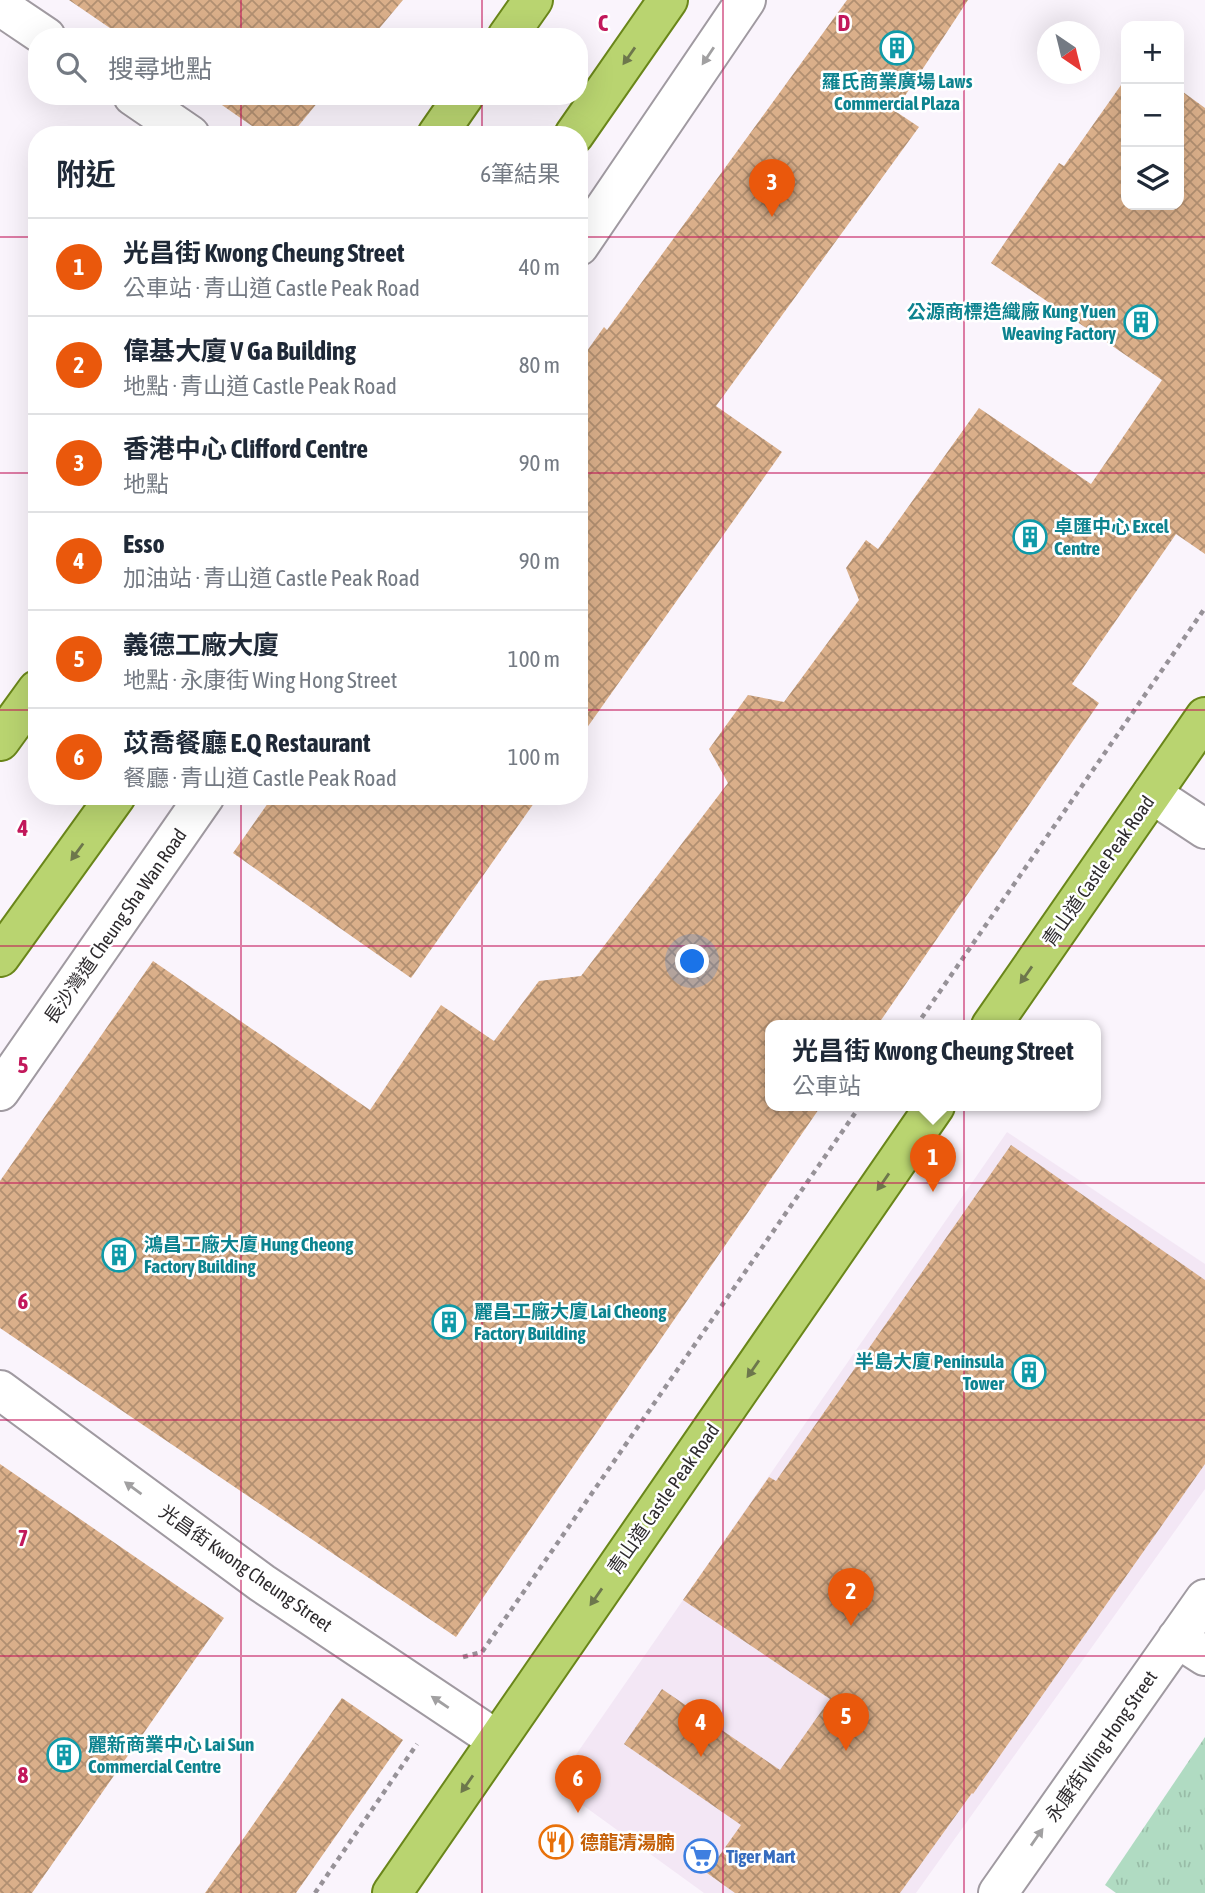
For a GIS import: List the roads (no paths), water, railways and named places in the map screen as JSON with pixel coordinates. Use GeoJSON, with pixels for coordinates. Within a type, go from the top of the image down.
{"type":"FeatureCollection","features":[{"type":"Feature","properties":{"kind":"main road"},"geometry":{"type":"LineString","coordinates":[[513,28],[533,0]]}},
{"type":"Feature","properties":{"kind":"main road"},"geometry":{"type":"LineString","coordinates":[[580,126],[668,0]]}},
{"type":"Feature","properties":{"kind":"main road"},"geometry":{"type":"LineString","coordinates":[[443,126],[458,105]]}},
{"type":"Feature","properties":{"kind":"main road"},"geometry":{"type":"LineString","coordinates":[[0,741],[28,702]]}},
{"type":"Feature","properties":{"kind":"main road","name":"青山道 Castle Peak Road"},"geometry":{"type":"LineString","coordinates":[[995,1020],[1205,717]]}},
{"type":"Feature","properties":{"kind":"main road"},"geometry":{"type":"LineString","coordinates":[[0,957],[110,805]]}},
{"type":"Feature","properties":{"kind":"main road","name":"青山道 Castle Peak Road"},"geometry":{"type":"LineString","coordinates":[[392,1893],[932,1111]]}},
{"type":"Feature","properties":{"kind":"street"},"geometry":{"type":"LineString","coordinates":[[588,233],[746,0]]}},
{"type":"Feature","properties":{"kind":"street"},"geometry":{"type":"LineString","coordinates":[[0,6],[33,28]]}},
{"type":"Feature","properties":{"kind":"street"},"geometry":{"type":"LineString","coordinates":[[146,105],[177,126]]}},
{"type":"Feature","properties":{"kind":"street"},"geometry":{"type":"LineString","coordinates":[[1152,794],[1205,829]]}},
{"type":"Feature","properties":{"kind":"street","name":"長沙灣道 Cheung Sha Wan Road"},"geometry":{"type":"LineString","coordinates":[[0,1091],[199,805]]}},
{"type":"Feature","properties":{"kind":"street","name":"光昌街 Kwong Cheung Street"},"geometry":{"type":"LineString","coordinates":[[0,1390],[262,1583],[497,1740]]}},
{"type":"Feature","properties":{"kind":"street","name":"永康街 Wing Hong Street"},"geometry":{"type":"LineString","coordinates":[[998,1893],[1191,1647],[1205,1599]]}},
{"type":"Feature","properties":{"kind":"place","name":"羅氏商業廣場 Laws Commercial Plaza"},"geometry":{"type":"Point","coordinates":[897,48]}},
{"type":"Feature","properties":{"kind":"place","name":"香港中心 Clifford Centre"},"geometry":{"type":"Point","coordinates":[772,217]}},
{"type":"Feature","properties":{"kind":"place","name":"公源商標造織廠 Kung Yuen Weaving Factory"},"geometry":{"type":"Point","coordinates":[1141,322]}},
{"type":"Feature","properties":{"kind":"place","name":"卓匯中心 Excel Centre"},"geometry":{"type":"Point","coordinates":[1030,537]}},
{"type":"Feature","properties":{"kind":"place","name":"光昌街 Kwong Cheung Street"},"geometry":{"type":"Point","coordinates":[933,1192]}},
{"type":"Feature","properties":{"kind":"place","name":"鴻昌工廠大廈 Hung Cheong Factory Building"},"geometry":{"type":"Point","coordinates":[119,1255]}},
{"type":"Feature","properties":{"kind":"place","name":"麗昌工廠大廈 Lai Cheong Factory Building"},"geometry":{"type":"Point","coordinates":[449,1322]}},
{"type":"Feature","properties":{"kind":"place","name":"半島大廈 Peninsula Tower"},"geometry":{"type":"Point","coordinates":[1029,1372]}},
{"type":"Feature","properties":{"kind":"place","name":"偉基大廈 V Ga Building"},"geometry":{"type":"Point","coordinates":[851,1626]}},
{"type":"Feature","properties":{"kind":"place","name":"義德工廠大廈"},"geometry":{"type":"Point","coordinates":[846,1751]}},
{"type":"Feature","properties":{"kind":"place","name":"麗新商業中心 Lai Sun Commercial Centre"},"geometry":{"type":"Point","coordinates":[64,1755]}},
{"type":"Feature","properties":{"kind":"place","name":"Esso"},"geometry":{"type":"Point","coordinates":[701,1757]}},
{"type":"Feature","properties":{"kind":"place","name":"苡喬餐廳 E.Q Restaurant"},"geometry":{"type":"Point","coordinates":[578,1813]}},
{"type":"Feature","properties":{"kind":"place","name":"德龍清湯腩"},"geometry":{"type":"Point","coordinates":[556,1842]}},
{"type":"Feature","properties":{"kind":"place","name":"Tiger Mart"},"geometry":{"type":"Point","coordinates":[701,1856]}}]}
